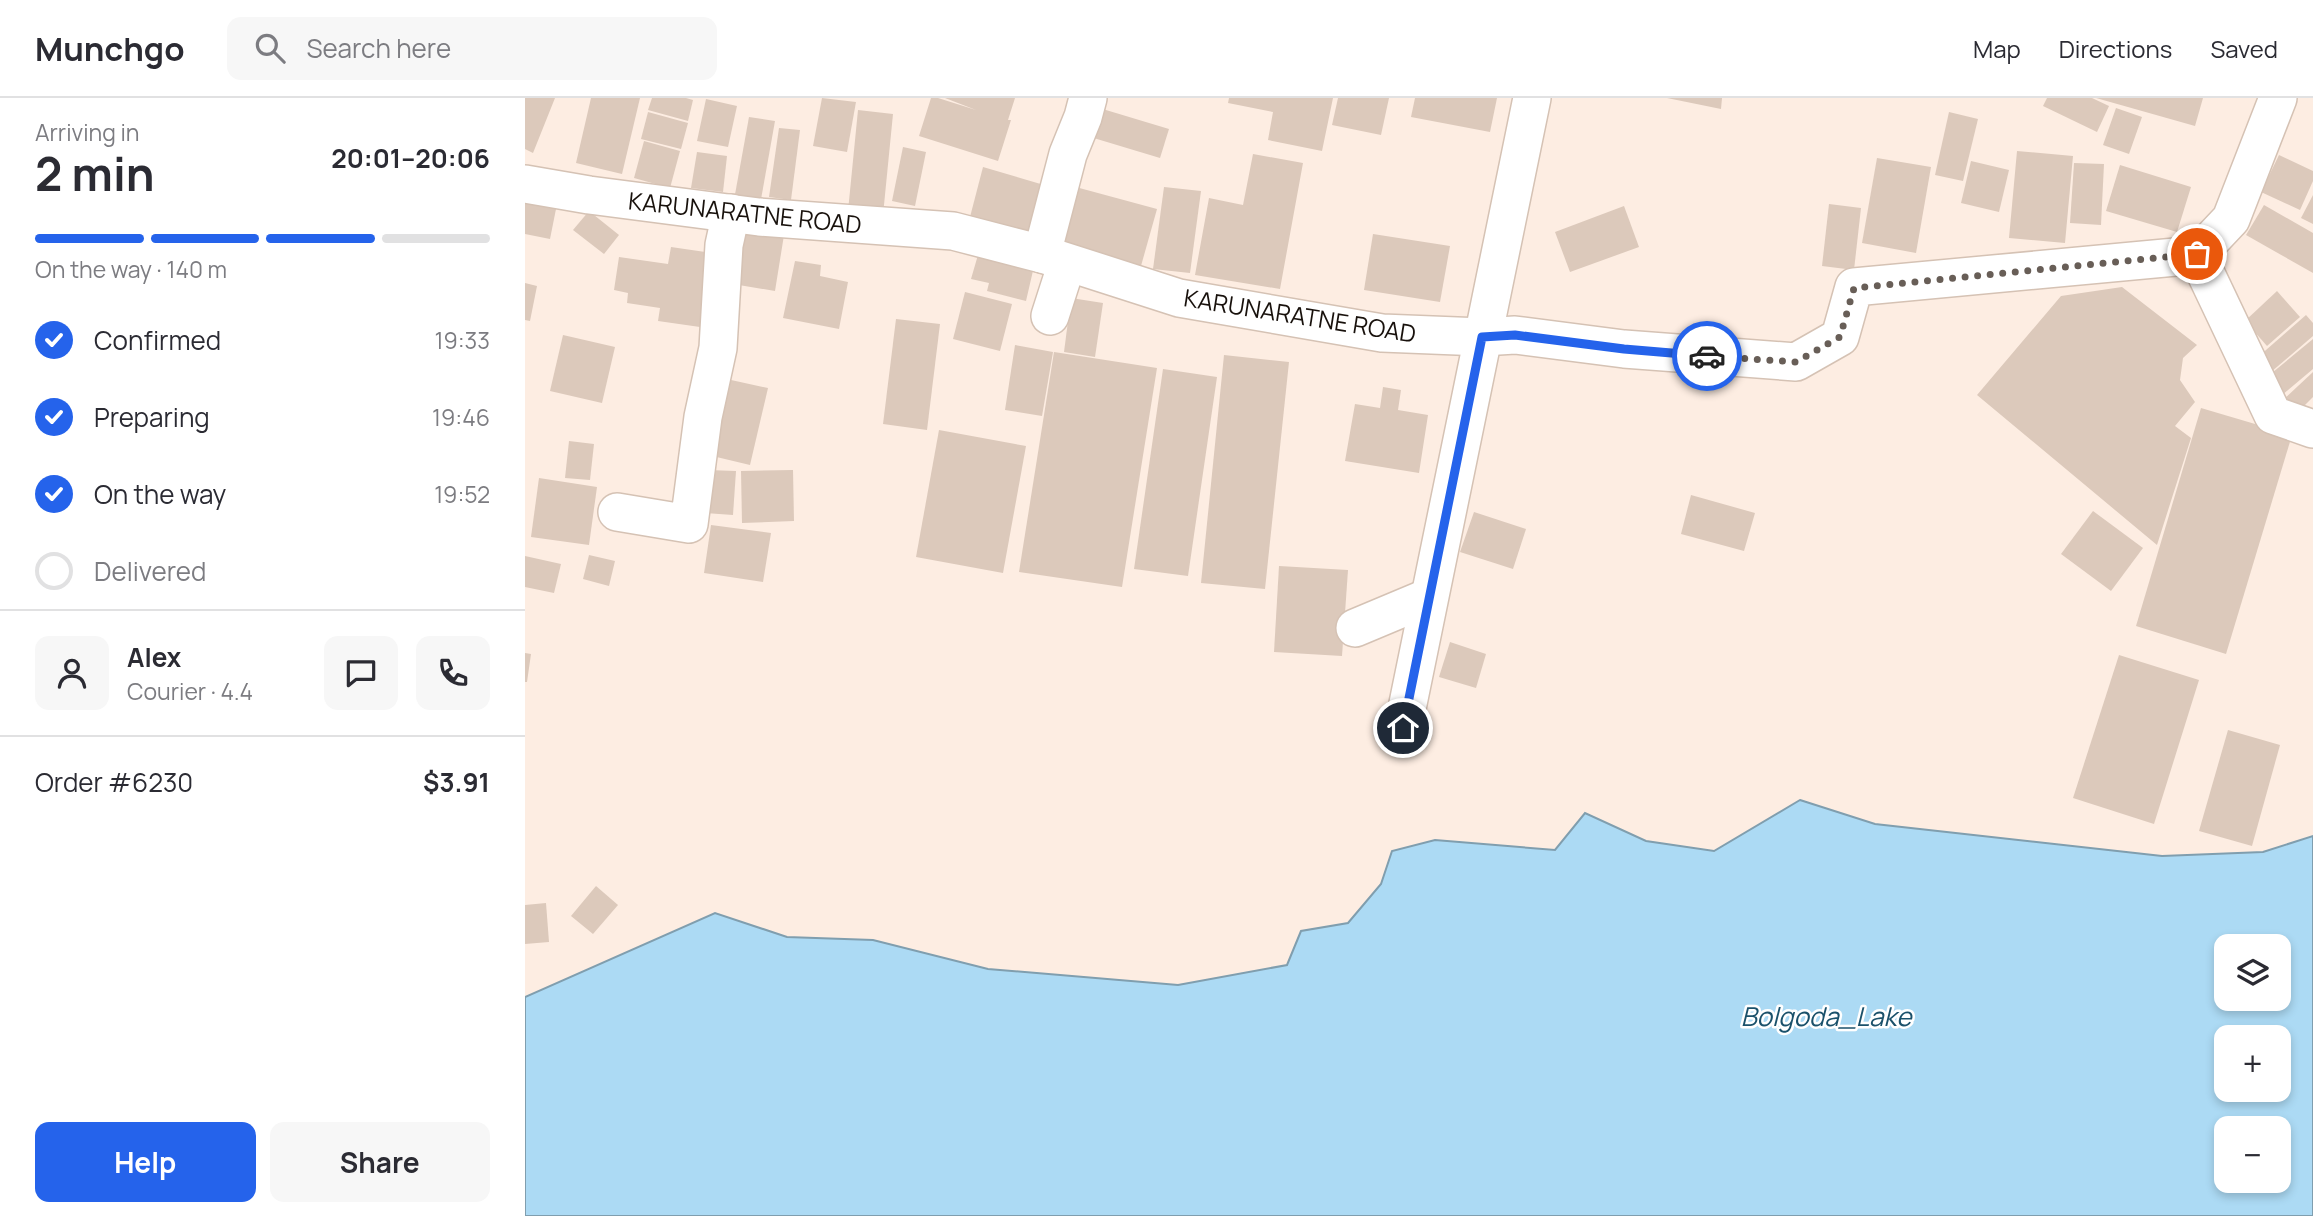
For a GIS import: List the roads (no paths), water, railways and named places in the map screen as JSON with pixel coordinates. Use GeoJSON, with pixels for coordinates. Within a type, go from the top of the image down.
{"type":"FeatureCollection","features":[{"type":"Feature","properties":{"kind":"street"},"geometry":{"type":"LineString","coordinates":[[1050,316],[1054,259],[1068,154],[1088,98]]}},
{"type":"Feature","properties":{"kind":"street"},"geometry":{"type":"LineString","coordinates":[[1403,728],[1532,98]]}},
{"type":"Feature","properties":{"kind":"street"},"geometry":{"type":"LineString","coordinates":[[2278,98],[2231,219],[2197,254],[2273,415],[2313,429]]}},
{"type":"Feature","properties":{"kind":"street","name":"KARUNARATNE ROAD"},"geometry":{"type":"LineString","coordinates":[[525,184],[731,213],[953,231],[1192,300],[1383,333],[1482,337],[1515,335],[1624,349],[1796,362],[1840,337],[1854,288],[2197,254]]}},
{"type":"Feature","properties":{"kind":"street"},"geometry":{"type":"LineString","coordinates":[[617,512],[689,524],[703,417],[718,348],[724,244],[731,213]]}},
{"type":"Feature","properties":{"kind":"street"},"geometry":{"type":"LineString","coordinates":[[1355,628],[1429,597]]}},
{"type":"Feature","properties":{"kind":"water","name":"Bolgoda_Lake"},"geometry":{"type":"Polygon","coordinates":[[[1800,800],[1875,824],[2162,856],[2263,852],[2313,836],[2313,1216],[525,1216],[525,997],[715,913],[787,937],[873,940],[988,969],[1178,985],[1287,965],[1301,931],[1348,923],[1381,884],[1392,851],[1435,840],[1555,850],[1585,813],[1646,841],[1714,851],[1800,800]]]}}]}
